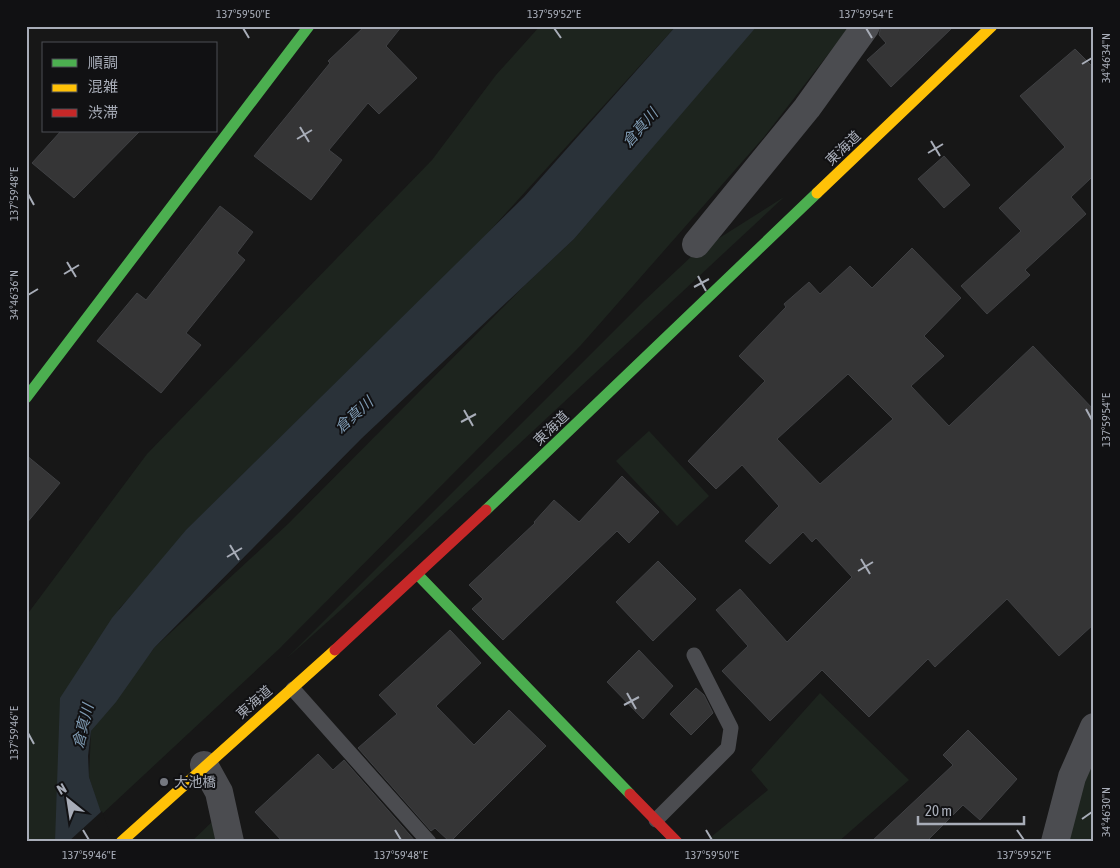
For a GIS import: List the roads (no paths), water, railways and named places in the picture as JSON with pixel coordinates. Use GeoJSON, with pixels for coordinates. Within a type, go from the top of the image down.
{"type":"FeatureCollection","features":[{"type":"Feature","properties":{"kind":"main road"},"geometry":{"type":"LineString","coordinates":[[26,398],[309,26]]}},
{"type":"Feature","properties":{"kind":"main road","name":"東海道"},"geometry":{"type":"LineString","coordinates":[[121,842],[204,765],[293,689],[418,575],[992,26]]}},
{"type":"Feature","properties":{"kind":"main road"},"geometry":{"type":"LineString","coordinates":[[418,575],[677,842]]}},
{"type":"Feature","properties":{"kind":"street"},"geometry":{"type":"LineString","coordinates":[[696,244],[807,108],[866,26]]}},
{"type":"Feature","properties":{"kind":"street"},"geometry":{"type":"LineString","coordinates":[[1055,842],[1072,777],[1094,727]]}},
{"type":"Feature","properties":{"kind":"street"},"geometry":{"type":"LineString","coordinates":[[204,765],[219,792],[230,842]]}},
{"type":"Feature","properties":{"kind":"lane"},"geometry":{"type":"LineString","coordinates":[[656,820],[728,748],[731,728],[694,655]]}},
{"type":"Feature","properties":{"kind":"lane"},"geometry":{"type":"LineString","coordinates":[[293,689],[429,842]]}},
{"type":"Feature","properties":{"kind":"water","name":"倉真川"},"geometry":{"type":"Polygon","coordinates":[[[676,26],[757,26],[574,239],[362,438],[154,648],[116,702],[91,731],[88,756],[89,777],[111,842],[55,842],[60,698],[112,618],[186,530],[524,197],[676,26]]]}},
{"type":"Feature","properties":{"kind":"place","name":"大池橋"},"geometry":{"type":"Point","coordinates":[164,782]}}]}
